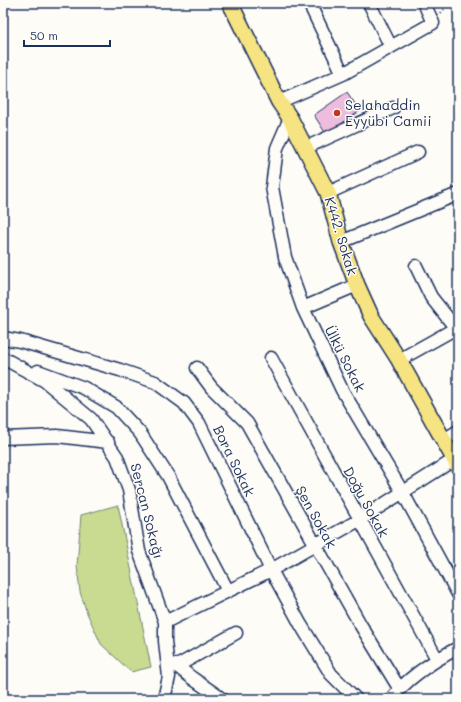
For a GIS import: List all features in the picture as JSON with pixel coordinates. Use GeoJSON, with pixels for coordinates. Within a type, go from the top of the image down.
{"type":"FeatureCollection","features":[{"type":"Feature","properties":{"kind":"main road","name":"K442. Sokak"},"geometry":{"type":"LineString","coordinates":[[230,3],[279,102],[290,118],[328,193],[341,242],[357,285],[371,316],[399,360],[429,417],[444,440],[456,463]]}},
{"type":"Feature","properties":{"kind":"street"},"geometry":{"type":"LineString","coordinates":[[310,3],[343,74]]}},
{"type":"Feature","properties":{"kind":"street"},"geometry":{"type":"LineString","coordinates":[[369,3],[391,47]]}},
{"type":"Feature","properties":{"kind":"street"},"geometry":{"type":"LineString","coordinates":[[279,102],[343,74],[433,24],[424,3]]}},
{"type":"Feature","properties":{"kind":"street"},"geometry":{"type":"LineString","coordinates":[[306,148],[392,108]]}},
{"type":"Feature","properties":{"kind":"street","name":"Ülkü Sokak"},"geometry":{"type":"LineString","coordinates":[[290,118],[277,148],[272,187],[285,257],[303,308],[342,390],[403,493],[458,594]]}},
{"type":"Feature","properties":{"kind":"street"},"geometry":{"type":"LineString","coordinates":[[328,193],[418,152]]}},
{"type":"Feature","properties":{"kind":"street"},"geometry":{"type":"LineString","coordinates":[[341,242],[458,194]]}},
{"type":"Feature","properties":{"kind":"street"},"geometry":{"type":"LineString","coordinates":[[399,360],[457,329],[431,297],[416,266]]}},
{"type":"Feature","properties":{"kind":"street"},"geometry":{"type":"LineString","coordinates":[[303,308],[357,285]]}},
{"type":"Feature","properties":{"kind":"street","name":"Bora Sokak"},"geometry":{"type":"LineString","coordinates":[[3,338],[20,341],[120,370],[155,382],[184,403],[199,423],[271,570],[301,625],[331,674],[356,699]]}},
{"type":"Feature","properties":{"kind":"street"},"geometry":{"type":"LineString","coordinates":[[4,358],[84,388],[116,407],[140,433],[168,476],[228,591]]}},
{"type":"Feature","properties":{"kind":"street","name":"Sercan Sokağı"},"geometry":{"type":"LineString","coordinates":[[4,358],[45,381],[91,418],[117,457],[129,490],[138,551],[165,622],[165,641],[172,664],[164,699]]}},
{"type":"Feature","properties":{"kind":"street","name":"Doğu Sokak"},"geometry":{"type":"LineString","coordinates":[[271,358],[437,659]]}},
{"type":"Feature","properties":{"kind":"street","name":"Şen Sokak"},"geometry":{"type":"LineString","coordinates":[[197,368],[211,387],[247,423],[360,624],[400,688]]}},
{"type":"Feature","properties":{"kind":"street"},"geometry":{"type":"LineString","coordinates":[[444,440],[458,431]]}},
{"type":"Feature","properties":{"kind":"street"},"geometry":{"type":"LineString","coordinates":[[3,438],[57,436],[108,442]]}},
{"type":"Feature","properties":{"kind":"street"},"geometry":{"type":"LineString","coordinates":[[165,622],[271,570],[456,463]]}},
{"type":"Feature","properties":{"kind":"street"},"geometry":{"type":"LineString","coordinates":[[222,699],[172,664],[236,633]]}},
{"type":"Feature","properties":{"kind":"street"},"geometry":{"type":"LineString","coordinates":[[391,699],[400,688],[437,659],[458,648]]}},
{"type":"Feature","properties":{"kind":"green space"},"geometry":{"type":"Polygon","coordinates":[[[118,505],[151,667],[131,672],[101,644],[87,613],[80,592],[77,566],[81,515],[118,505]]]}},
{"type":"Feature","properties":{"kind":"building","name":"Selahaddin Eyyübi Camii"},"geometry":{"type":"Polygon","coordinates":[[[347,92],[360,111],[326,134],[314,115],[347,92]]]}},
{"type":"Feature","properties":{"kind":"place","name":"Selahaddin Eyyübi Camii"},"geometry":{"type":"Point","coordinates":[337,113]}}]}
